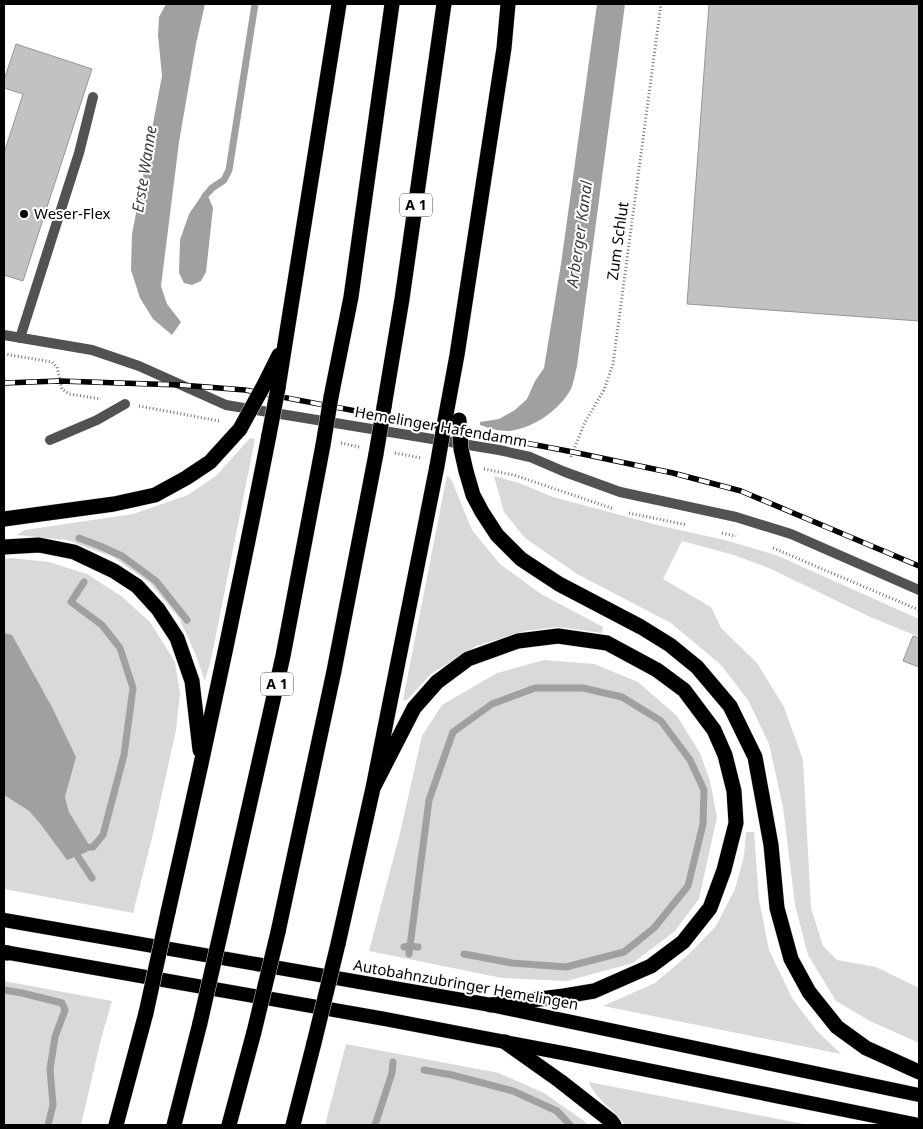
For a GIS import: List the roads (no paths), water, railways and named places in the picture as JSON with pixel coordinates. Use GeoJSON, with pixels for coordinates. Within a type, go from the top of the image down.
{"type":"FeatureCollection","features":[{"type":"Feature","properties":{"kind":"highway"},"geometry":{"type":"LineString","coordinates":[[116,1125],[146,1013],[201,766],[269,435],[271,387],[286,342],[338,4]]}},
{"type":"Feature","properties":{"kind":"highway","name":"A 1"},"geometry":{"type":"LineString","coordinates":[[174,1125],[200,1023],[283,656],[327,443],[332,397],[351,297],[392,4]]}},
{"type":"Feature","properties":{"kind":"highway","name":"A 1"},"geometry":{"type":"LineString","coordinates":[[229,1125],[278,932],[383,453],[384,407],[404,289],[444,4]]}},
{"type":"Feature","properties":{"kind":"highway"},"geometry":{"type":"LineString","coordinates":[[293,1125],[338,944],[373,788],[433,463],[452,420],[457,355],[502,58],[508,4]]}},
{"type":"Feature","properties":{"kind":"highway"},"geometry":{"type":"LineString","coordinates":[[4,519],[114,504],[155,495],[210,462],[240,429],[271,387]]}},
{"type":"Feature","properties":{"kind":"highway"},"geometry":{"type":"LineString","coordinates":[[452,420],[461,449],[473,470],[473,495],[497,535],[521,559],[559,584],[641,627],[670,645],[697,668],[730,706],[755,757],[771,844],[777,908],[791,960],[809,992],[837,1027],[866,1048],[919,1072]]}},
{"type":"Feature","properties":{"kind":"highway"},"geometry":{"type":"LineString","coordinates":[[4,547],[39,545],[74,552],[114,570],[137,586],[158,609],[177,638],[192,681],[201,766]]}},
{"type":"Feature","properties":{"kind":"highway"},"geometry":{"type":"LineString","coordinates":[[373,788],[414,708],[437,682],[468,659],[518,641],[558,636],[607,643],[657,670],[684,690],[714,730],[725,755],[734,791],[736,824],[724,870],[710,908],[683,942],[651,966],[594,991],[491,1005]]}},
{"type":"Feature","properties":{"kind":"highway","name":"Autobahnzubringer Hemelingen"},"geometry":{"type":"LineString","coordinates":[[4,920],[491,1005],[919,1095]]}},
{"type":"Feature","properties":{"kind":"highway"},"geometry":{"type":"LineString","coordinates":[[5,952],[385,1019],[919,1125]]}},
{"type":"Feature","properties":{"kind":"highway"},"geometry":{"type":"LineString","coordinates":[[505,1042],[560,1081],[611,1120],[614,1125]]}},
{"type":"Feature","properties":{"kind":"street"},"geometry":{"type":"LineString","coordinates":[[20,338],[78,153],[93,97]]}},
{"type":"Feature","properties":{"kind":"street","name":"Hemelinger Hafendamm"},"geometry":{"type":"LineString","coordinates":[[4,334],[92,350],[139,366],[226,405],[500,450],[530,457],[620,492],[736,517],[791,534],[919,590]]}},
{"type":"Feature","properties":{"kind":"street"},"geometry":{"type":"LineString","coordinates":[[50,440],[97,420],[125,404]]}},
{"type":"Feature","properties":{"kind":"water"},"geometry":{"type":"Polygon","coordinates":[[[166,4],[205,4],[179,142],[161,286],[167,304],[181,322],[172,335],[153,319],[140,298],[131,270],[132,234],[162,76],[158,35],[159,17],[166,4]]]}},
{"type":"Feature","properties":{"kind":"water","name":"Arberger Kanal"},"geometry":{"type":"Polygon","coordinates":[[[597,4],[625,4],[574,380],[566,397],[544,418],[516,430],[493,429],[480,425],[480,422],[499,419],[515,410],[527,399],[535,381],[544,368],[561,264],[597,4]]]}},
{"type":"Feature","properties":{"kind":"water"},"geometry":{"type":"Polygon","coordinates":[[[202,195],[209,198],[213,208],[206,272],[201,281],[192,285],[184,283],[179,273],[180,240],[189,214],[202,195]]]}},
{"type":"Feature","properties":{"kind":"water"},"geometry":{"type":"Polygon","coordinates":[[[4,633],[12,635],[52,707],[76,757],[65,797],[69,812],[88,843],[87,852],[67,860],[29,811],[4,795],[4,633]]]}},
{"type":"Feature","properties":{"kind":"waterway"},"geometry":{"type":"LineString","coordinates":[[205,196],[212,188],[224,180],[229,170],[255,4]]}},
{"type":"Feature","properties":{"kind":"waterway"},"geometry":{"type":"LineString","coordinates":[[79,538],[122,556],[156,581],[187,620]]}},
{"type":"Feature","properties":{"kind":"waterway"},"geometry":{"type":"LineString","coordinates":[[78,848],[93,847],[103,835],[124,755],[133,688],[120,648],[102,625],[71,602],[84,582]]}},
{"type":"Feature","properties":{"kind":"waterway"},"geometry":{"type":"LineString","coordinates":[[418,947],[410,946],[429,800],[453,732],[492,704],[535,688],[583,688],[622,697],[661,721],[690,760],[704,790],[703,824],[688,886],[654,928],[624,952],[566,967],[512,963],[464,954]]}},
{"type":"Feature","properties":{"kind":"waterway"},"geometry":{"type":"LineString","coordinates":[[73,849],[92,878]]}},
{"type":"Feature","properties":{"kind":"waterway"},"geometry":{"type":"LineString","coordinates":[[404,947],[410,946],[409,954]]}},
{"type":"Feature","properties":{"kind":"waterway"},"geometry":{"type":"LineString","coordinates":[[4,990],[62,1003],[65,1010],[55,1037],[50,1069],[53,1105],[48,1125]]}},
{"type":"Feature","properties":{"kind":"waterway"},"geometry":{"type":"LineString","coordinates":[[375,1125],[392,1073],[393,1062]]}},
{"type":"Feature","properties":{"kind":"waterway"},"geometry":{"type":"LineString","coordinates":[[424,1070],[452,1075],[513,1091],[557,1111],[570,1125]]}},
{"type":"Feature","properties":{"kind":"railway"},"geometry":{"type":"LineString","coordinates":[[4,383],[59,381],[181,385],[245,390],[573,452],[673,473],[741,491],[919,566]]}},
{"type":"Feature","properties":{"kind":"place","name":"Weser-Flex"},"geometry":{"type":"Point","coordinates":[24,214]}},
{"type":"Feature","properties":{"kind":"water label","name":"Erste Wanne"},"geometry":{"type":"Point","coordinates":[144,169]}}]}
